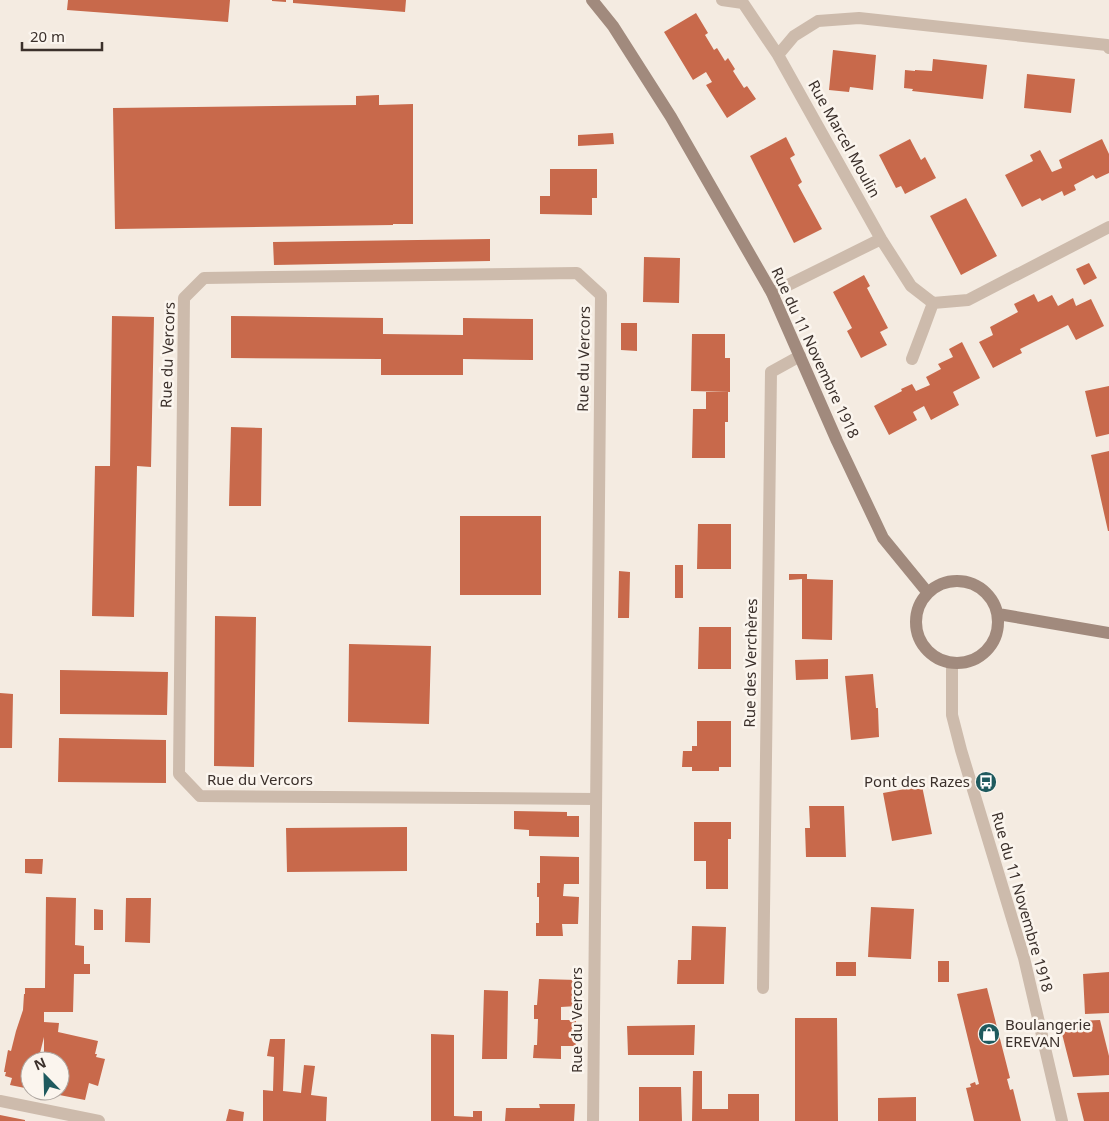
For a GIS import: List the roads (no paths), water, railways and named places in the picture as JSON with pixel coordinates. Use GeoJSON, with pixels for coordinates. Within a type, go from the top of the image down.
{"type":"FeatureCollection","features":[{"type":"Feature","properties":{"kind":"street","name":"Rue du 11 Novembre 1918"},"geometry":{"type":"LineString","coordinates":[[592,0],[613,26],[671,117],[772,293],[840,447],[883,538],[928,593]]}},
{"type":"Feature","properties":{"kind":"street","name":"Rue Marcel Moulin"},"geometry":{"type":"LineString","coordinates":[[722,0],[743,3],[778,55],[881,239],[911,286],[932,303]]}},
{"type":"Feature","properties":{"kind":"street"},"geometry":{"type":"LineString","coordinates":[[778,55],[794,36],[818,21],[859,18],[1107,45],[1109,48]]}},
{"type":"Feature","properties":{"kind":"street"},"geometry":{"type":"LineString","coordinates":[[912,359],[932,303],[968,300],[1109,228]]}},
{"type":"Feature","properties":{"kind":"street"},"geometry":{"type":"LineString","coordinates":[[772,293],[881,239]]}},
{"type":"Feature","properties":{"kind":"street","name":"Rue du Vercors"},"geometry":{"type":"LineString","coordinates":[[593,1121],[595,799],[602,295],[577,273],[204,278],[184,298],[178,774],[200,796],[595,799]]}},
{"type":"Feature","properties":{"kind":"street","name":"Rue des Verchères"},"geometry":{"type":"LineString","coordinates":[[763,988],[771,372],[800,356]]}},
{"type":"Feature","properties":{"kind":"street"},"geometry":{"type":"LineString","coordinates":[[950,581],[963,581],[976,585],[986,592],[994,602],[998,614],[998,627],[995,639],[988,650],[977,658],[965,663],[952,663],[939,659],[929,652],[921,642],[917,629],[916,616],[920,604],[928,593],[950,581]]}},
{"type":"Feature","properties":{"kind":"street"},"geometry":{"type":"LineString","coordinates":[[998,614],[1109,634]]}},
{"type":"Feature","properties":{"kind":"street","name":"Rue du 11 Novembre 1918"},"geometry":{"type":"LineString","coordinates":[[952,663],[952,715],[960,750],[1024,958],[1062,1121]]}},
{"type":"Feature","properties":{"kind":"street"},"geometry":{"type":"LineString","coordinates":[[0,1101],[99,1121]]}},
{"type":"Feature","properties":{"kind":"place","name":"Pont des Razes"},"geometry":{"type":"Point","coordinates":[986,782]}},
{"type":"Feature","properties":{"kind":"place","name":"Boulangerie EREVAN"},"geometry":{"type":"Point","coordinates":[989,1034]}}]}
